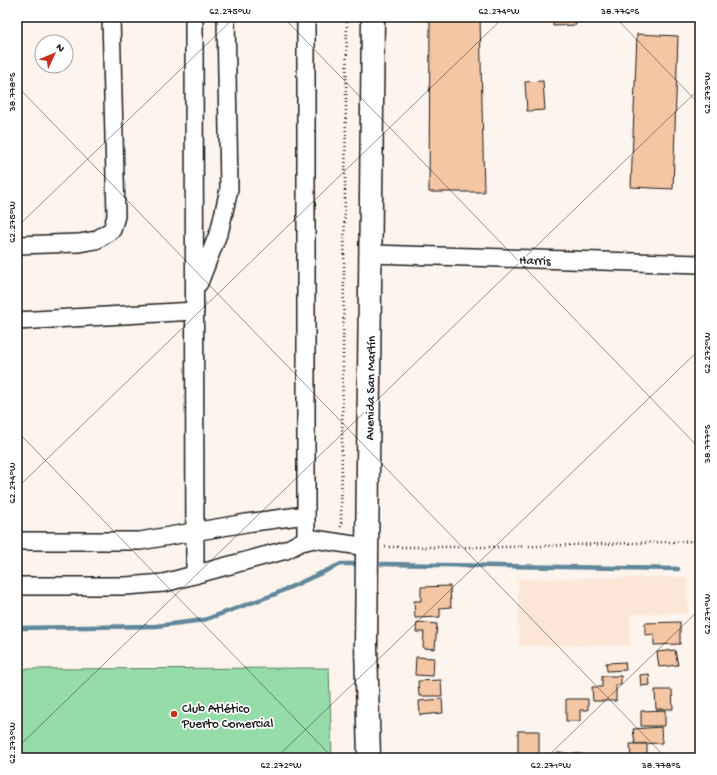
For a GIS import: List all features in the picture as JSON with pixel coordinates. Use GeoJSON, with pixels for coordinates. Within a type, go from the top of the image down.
{"type":"FeatureCollection","features":[{"type":"Feature","properties":{"kind":"street"},"geometry":{"type":"LineString","coordinates":[[17,245],[79,243],[96,240],[112,230],[116,216],[112,17]]}},
{"type":"Feature","properties":{"kind":"street"},"geometry":{"type":"LineString","coordinates":[[194,17],[196,575]]}},
{"type":"Feature","properties":{"kind":"street"},"geometry":{"type":"LineString","coordinates":[[195,292],[220,229],[229,189],[226,17]]}},
{"type":"Feature","properties":{"kind":"street"},"geometry":{"type":"LineString","coordinates":[[306,17],[306,541]]}},
{"type":"Feature","properties":{"kind":"street","name":"Avenida San Martín"},"geometry":{"type":"LineString","coordinates":[[370,758],[366,645],[373,17]]}},
{"type":"Feature","properties":{"kind":"street","name":"Harris"},"geometry":{"type":"LineString","coordinates":[[371,254],[700,264]]}},
{"type":"Feature","properties":{"kind":"street"},"geometry":{"type":"LineString","coordinates":[[17,321],[195,311]]}},
{"type":"Feature","properties":{"kind":"street"},"geometry":{"type":"LineString","coordinates":[[17,541],[140,542],[246,523],[306,515]]}},
{"type":"Feature","properties":{"kind":"street"},"geometry":{"type":"LineString","coordinates":[[17,586],[126,586],[164,583],[286,550],[301,542],[314,539],[367,547]]}},
{"type":"Feature","properties":{"kind":"path"},"geometry":{"type":"LineString","coordinates":[[341,528],[347,17]]}},
{"type":"Feature","properties":{"kind":"path"},"geometry":{"type":"LineString","coordinates":[[367,547],[508,547],[700,542]]}},
{"type":"Feature","properties":{"kind":"shaded area"},"geometry":{"type":"Polygon","coordinates":[[[687,577],[688,613],[630,614],[630,645],[519,646],[518,579],[687,577]]]}},
{"type":"Feature","properties":{"kind":"green space","name":"Club Atlético Puerto Comercial"},"geometry":{"type":"Polygon","coordinates":[[[329,668],[332,758],[17,758],[17,669],[329,668]]]}},
{"type":"Feature","properties":{"kind":"building"},"geometry":{"type":"Polygon","coordinates":[[[430,17],[480,17],[484,192],[429,192],[430,17]]]}},
{"type":"Feature","properties":{"kind":"building"},"geometry":{"type":"Polygon","coordinates":[[[553,17],[576,17],[576,25],[553,26],[553,17]]]}},
{"type":"Feature","properties":{"kind":"building"},"geometry":{"type":"Polygon","coordinates":[[[637,34],[678,36],[673,189],[631,187],[637,34]]]}},
{"type":"Feature","properties":{"kind":"building"},"geometry":{"type":"Polygon","coordinates":[[[543,81],[545,110],[527,111],[525,82],[543,81]]]}},
{"type":"Feature","properties":{"kind":"building"},"geometry":{"type":"Polygon","coordinates":[[[450,586],[451,607],[440,608],[440,617],[415,618],[414,601],[421,601],[421,587],[450,586]]]}},
{"type":"Feature","properties":{"kind":"building"},"geometry":{"type":"Polygon","coordinates":[[[417,622],[437,624],[435,649],[423,648],[424,632],[416,632],[417,622]]]}},
{"type":"Feature","properties":{"kind":"building"},"geometry":{"type":"Polygon","coordinates":[[[680,622],[680,644],[654,645],[654,634],[645,635],[645,623],[680,622]]]}},
{"type":"Feature","properties":{"kind":"building"},"geometry":{"type":"Polygon","coordinates":[[[675,650],[678,665],[659,667],[657,652],[675,650]]]}},
{"type":"Feature","properties":{"kind":"building"},"geometry":{"type":"Polygon","coordinates":[[[416,657],[434,658],[433,676],[415,675],[416,657]]]}},
{"type":"Feature","properties":{"kind":"building"},"geometry":{"type":"Polygon","coordinates":[[[625,662],[626,670],[607,671],[606,663],[625,662]]]}},
{"type":"Feature","properties":{"kind":"building"},"geometry":{"type":"Polygon","coordinates":[[[649,674],[650,685],[641,686],[640,675],[649,674]]]}},
{"type":"Feature","properties":{"kind":"building"},"geometry":{"type":"Polygon","coordinates":[[[602,676],[621,676],[621,685],[616,685],[616,701],[593,701],[592,687],[602,687],[602,676]]]}},
{"type":"Feature","properties":{"kind":"building"},"geometry":{"type":"Polygon","coordinates":[[[441,680],[442,696],[419,696],[418,681],[441,680]]]}},
{"type":"Feature","properties":{"kind":"building"},"geometry":{"type":"Polygon","coordinates":[[[655,690],[672,690],[673,709],[656,709],[655,690]]]}},
{"type":"Feature","properties":{"kind":"building"},"geometry":{"type":"Polygon","coordinates":[[[442,699],[443,713],[420,715],[419,701],[442,699]]]}},
{"type":"Feature","properties":{"kind":"building"},"geometry":{"type":"Polygon","coordinates":[[[566,699],[588,699],[588,710],[580,710],[580,721],[566,721],[566,699]]]}},
{"type":"Feature","properties":{"kind":"building"},"geometry":{"type":"Polygon","coordinates":[[[665,710],[665,726],[641,726],[641,711],[665,710]]]}},
{"type":"Feature","properties":{"kind":"building"},"geometry":{"type":"Polygon","coordinates":[[[661,727],[662,743],[635,744],[633,729],[661,727]]]}},
{"type":"Feature","properties":{"kind":"building"},"geometry":{"type":"Polygon","coordinates":[[[518,731],[539,731],[539,758],[518,758],[518,731]]]}},
{"type":"Feature","properties":{"kind":"building"},"geometry":{"type":"Polygon","coordinates":[[[630,744],[647,744],[647,758],[631,758],[630,744]]]}},
{"type":"Feature","properties":{"kind":"building"},"geometry":{"type":"Polygon","coordinates":[[[557,753],[582,754],[582,758],[557,758],[557,753]]]}},
{"type":"Feature","properties":{"kind":"waterway"},"geometry":{"type":"LineString","coordinates":[[17,628],[156,626],[204,620],[273,595],[341,564],[358,564]]}},
{"type":"Feature","properties":{"kind":"waterway"},"geometry":{"type":"LineString","coordinates":[[382,564],[678,569]]}},
{"type":"Feature","properties":{"kind":"place","name":"Club Atlético Puerto Comercial"},"geometry":{"type":"Point","coordinates":[174,714]}}]}
